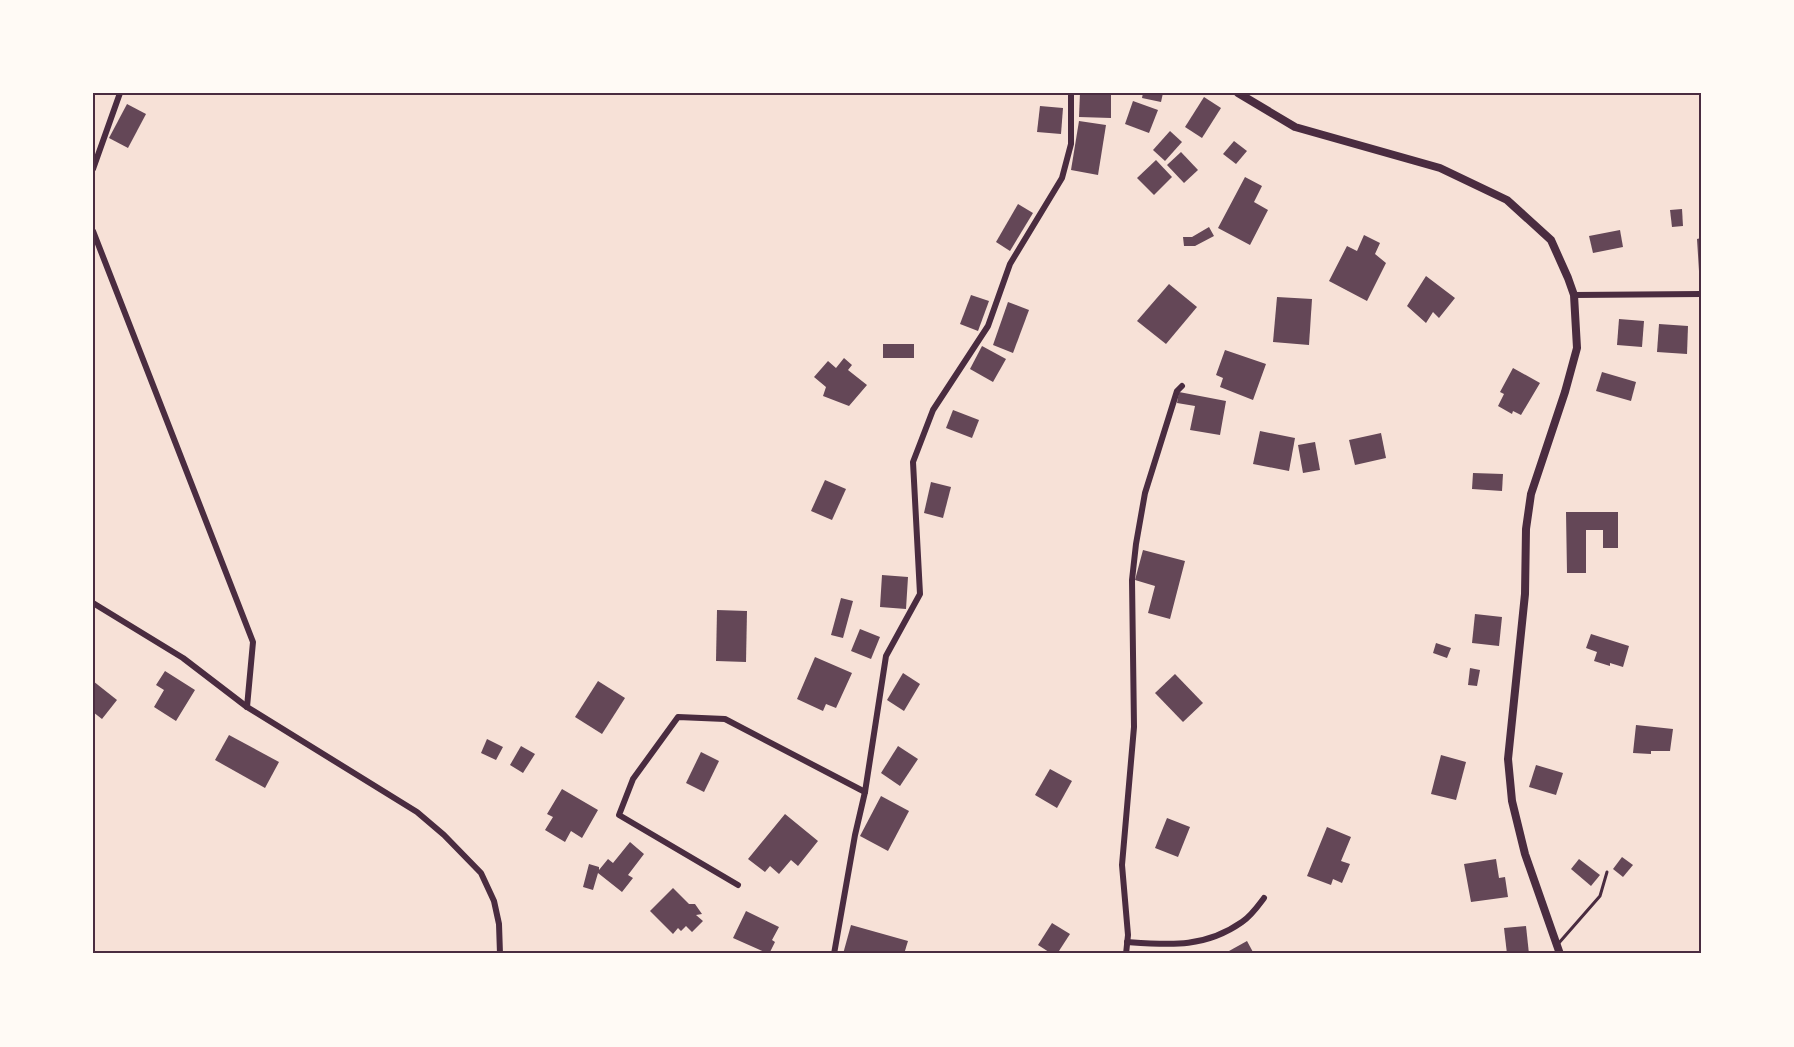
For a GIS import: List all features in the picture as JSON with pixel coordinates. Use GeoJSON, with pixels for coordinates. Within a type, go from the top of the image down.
{"type":"FeatureCollection","features":[{"type":"Feature","properties":{"kind":"street"},"geometry":{"type":"LineString","coordinates":[[93,169],[120,93]]}},
{"type":"Feature","properties":{"kind":"street"},"geometry":{"type":"LineString","coordinates":[[834,954],[865,792],[886,656],[920,594],[913,462],[933,410],[988,326],[1010,264],[1062,178],[1071,144],[1071,93]]}},
{"type":"Feature","properties":{"kind":"street"},"geometry":{"type":"LineString","coordinates":[[1238,93],[1295,127],[1440,168],[1508,200],[1551,240],[1574,295],[1577,348],[1531,494],[1527,528],[1525,594],[1508,759],[1512,801],[1525,854],[1558,950]]}},
{"type":"Feature","properties":{"kind":"street"},"geometry":{"type":"LineString","coordinates":[[93,231],[253,642],[247,707]]}},
{"type":"Feature","properties":{"kind":"street"},"geometry":{"type":"LineString","coordinates":[[1574,295],[1701,294]]}},
{"type":"Feature","properties":{"kind":"street"},"geometry":{"type":"LineString","coordinates":[[1126,954],[1122,865],[1134,727],[1132,580],[1145,493],[1177,391],[1182,386]]}},
{"type":"Feature","properties":{"kind":"street"},"geometry":{"type":"LineString","coordinates":[[93,603],[183,658],[247,707],[417,812],[444,834],[481,873],[494,901],[499,924],[500,954]]}},
{"type":"Feature","properties":{"kind":"street"},"geometry":{"type":"LineString","coordinates":[[738,885],[619,815],[633,779],[678,717],[725,719],[865,792]]}},
{"type":"Feature","properties":{"kind":"street"},"geometry":{"type":"LineString","coordinates":[[1127,942],[1171,945],[1214,938],[1244,921],[1264,898]]}},
{"type":"Feature","properties":{"kind":"lane"},"geometry":{"type":"LineString","coordinates":[[1558,950],[1600,896],[1607,872]]}},
{"type":"Feature","properties":{"kind":"building"},"geometry":{"type":"Polygon","coordinates":[[[1080,93],[1111,93],[1111,118],[1079,117],[1080,93]]]}},
{"type":"Feature","properties":{"kind":"building"},"geometry":{"type":"Polygon","coordinates":[[[1143,93],[1163,93],[1161,102],[1142,98],[1143,93]]]}},
{"type":"Feature","properties":{"kind":"building"},"geometry":{"type":"Polygon","coordinates":[[[1204,97],[1221,108],[1202,138],[1185,127],[1204,97]]]}},
{"type":"Feature","properties":{"kind":"building"},"geometry":{"type":"Polygon","coordinates":[[[1133,101],[1158,110],[1149,133],[1125,124],[1133,101]]]}},
{"type":"Feature","properties":{"kind":"building"},"geometry":{"type":"Polygon","coordinates":[[[127,104],[146,114],[128,148],[109,138],[127,104]]]}},
{"type":"Feature","properties":{"kind":"building"},"geometry":{"type":"Polygon","coordinates":[[[1040,106],[1063,108],[1061,134],[1037,132],[1040,106]]]}},
{"type":"Feature","properties":{"kind":"building"},"geometry":{"type":"Polygon","coordinates":[[[1079,121],[1106,125],[1098,175],[1071,170],[1079,121]]]}},
{"type":"Feature","properties":{"kind":"building"},"geometry":{"type":"Polygon","coordinates":[[[1170,131],[1182,142],[1165,161],[1153,150],[1170,131]]]}},
{"type":"Feature","properties":{"kind":"building"},"geometry":{"type":"Polygon","coordinates":[[[1234,141],[1247,151],[1236,164],[1223,154],[1234,141]]]}},
{"type":"Feature","properties":{"kind":"building"},"geometry":{"type":"Polygon","coordinates":[[[1181,152],[1198,170],[1184,183],[1167,165],[1181,152]]]}},
{"type":"Feature","properties":{"kind":"building"},"geometry":{"type":"Polygon","coordinates":[[[1156,160],[1172,177],[1154,195],[1137,178],[1156,160]]]}},
{"type":"Feature","properties":{"kind":"building"},"geometry":{"type":"Polygon","coordinates":[[[1245,177],[1262,186],[1254,202],[1268,210],[1250,245],[1218,228],[1245,177]]]}},
{"type":"Feature","properties":{"kind":"building"},"geometry":{"type":"Polygon","coordinates":[[[1018,204],[1033,213],[1010,251],[996,242],[1018,204]]]}},
{"type":"Feature","properties":{"kind":"building"},"geometry":{"type":"Polygon","coordinates":[[[1682,209],[1683,226],[1672,227],[1670,210],[1682,209]]]}},
{"type":"Feature","properties":{"kind":"building"},"geometry":{"type":"Polygon","coordinates":[[[1209,227],[1214,236],[1195,246],[1184,246],[1183,237],[1192,237],[1209,227]]]}},
{"type":"Feature","properties":{"kind":"building"},"geometry":{"type":"Polygon","coordinates":[[[1620,230],[1623,247],[1593,253],[1589,236],[1620,230]]]}},
{"type":"Feature","properties":{"kind":"building"},"geometry":{"type":"Polygon","coordinates":[[[1364,235],[1380,243],[1375,254],[1386,263],[1367,301],[1329,281],[1347,246],[1357,251],[1364,235]]]}},
{"type":"Feature","properties":{"kind":"building"},"geometry":{"type":"Polygon","coordinates":[[[1701,238],[1701,271],[1699,271],[1697,239],[1701,238]]]}},
{"type":"Feature","properties":{"kind":"building"},"geometry":{"type":"Polygon","coordinates":[[[1426,276],[1455,298],[1439,318],[1433,312],[1426,323],[1407,306],[1426,276]]]}},
{"type":"Feature","properties":{"kind":"building"},"geometry":{"type":"Polygon","coordinates":[[[1169,284],[1197,307],[1166,344],[1137,321],[1169,284]]]}},
{"type":"Feature","properties":{"kind":"building"},"geometry":{"type":"Polygon","coordinates":[[[971,295],[989,301],[978,331],[960,324],[971,295]]]}},
{"type":"Feature","properties":{"kind":"building"},"geometry":{"type":"Polygon","coordinates":[[[1277,297],[1312,299],[1309,345],[1273,342],[1277,297]]]}},
{"type":"Feature","properties":{"kind":"building"},"geometry":{"type":"Polygon","coordinates":[[[1008,302],[1029,310],[1013,353],[993,345],[1008,302]]]}},
{"type":"Feature","properties":{"kind":"building"},"geometry":{"type":"Polygon","coordinates":[[[1619,319],[1644,321],[1642,347],[1617,345],[1619,319]]]}},
{"type":"Feature","properties":{"kind":"building"},"geometry":{"type":"Polygon","coordinates":[[[1659,324],[1688,326],[1687,354],[1657,352],[1659,324]]]}},
{"type":"Feature","properties":{"kind":"building"},"geometry":{"type":"Polygon","coordinates":[[[883,344],[914,344],[914,358],[883,358],[883,344]]]}},
{"type":"Feature","properties":{"kind":"building"},"geometry":{"type":"Polygon","coordinates":[[[982,346],[1006,359],[993,382],[970,369],[982,346]]]}},
{"type":"Feature","properties":{"kind":"building"},"geometry":{"type":"Polygon","coordinates":[[[1225,350],[1266,364],[1253,400],[1220,387],[1223,378],[1216,375],[1225,350]]]}},
{"type":"Feature","properties":{"kind":"building"},"geometry":{"type":"Polygon","coordinates":[[[844,358],[852,365],[848,370],[867,385],[849,406],[823,396],[826,387],[814,377],[828,361],[836,368],[844,358]]]}},
{"type":"Feature","properties":{"kind":"building"},"geometry":{"type":"Polygon","coordinates":[[[1513,368],[1540,383],[1521,415],[1513,411],[1512,414],[1498,406],[1504,394],[1500,392],[1513,368]]]}},
{"type":"Feature","properties":{"kind":"building"},"geometry":{"type":"Polygon","coordinates":[[[1602,372],[1636,382],[1631,401],[1596,391],[1602,372]]]}},
{"type":"Feature","properties":{"kind":"building"},"geometry":{"type":"Polygon","coordinates":[[[1179,392],[1226,401],[1220,435],[1190,430],[1195,406],[1177,403],[1179,392]]]}},
{"type":"Feature","properties":{"kind":"building"},"geometry":{"type":"Polygon","coordinates":[[[953,410],[979,420],[972,438],[946,428],[953,410]]]}},
{"type":"Feature","properties":{"kind":"building"},"geometry":{"type":"Polygon","coordinates":[[[1260,431],[1295,438],[1289,471],[1253,464],[1260,431]]]}},
{"type":"Feature","properties":{"kind":"building"},"geometry":{"type":"Polygon","coordinates":[[[1381,433],[1386,458],[1355,465],[1349,440],[1381,433]]]}},
{"type":"Feature","properties":{"kind":"building"},"geometry":{"type":"Polygon","coordinates":[[[1315,442],[1320,470],[1303,473],[1298,445],[1315,442]]]}},
{"type":"Feature","properties":{"kind":"building"},"geometry":{"type":"Polygon","coordinates":[[[1473,473],[1503,474],[1502,491],[1472,489],[1473,473]]]}},
{"type":"Feature","properties":{"kind":"building"},"geometry":{"type":"Polygon","coordinates":[[[825,480],[846,489],[832,520],[811,511],[825,480]]]}},
{"type":"Feature","properties":{"kind":"building"},"geometry":{"type":"Polygon","coordinates":[[[931,482],[951,487],[943,518],[924,513],[931,482]]]}},
{"type":"Feature","properties":{"kind":"building"},"geometry":{"type":"Polygon","coordinates":[[[1566,512],[1618,512],[1618,548],[1603,548],[1603,530],[1586,530],[1586,573],[1567,573],[1566,512]]]}},
{"type":"Feature","properties":{"kind":"building"},"geometry":{"type":"Polygon","coordinates":[[[1143,550],[1185,561],[1170,619],[1148,613],[1155,586],[1135,580],[1143,550]]]}},
{"type":"Feature","properties":{"kind":"building"},"geometry":{"type":"Polygon","coordinates":[[[882,575],[908,577],[906,609],[880,607],[882,575]]]}},
{"type":"Feature","properties":{"kind":"building"},"geometry":{"type":"Polygon","coordinates":[[[841,598],[853,601],[843,638],[831,635],[841,598]]]}},
{"type":"Feature","properties":{"kind":"building"},"geometry":{"type":"Polygon","coordinates":[[[717,610],[747,611],[746,662],[716,661],[717,610]]]}},
{"type":"Feature","properties":{"kind":"building"},"geometry":{"type":"Polygon","coordinates":[[[1475,614],[1502,617],[1499,646],[1472,643],[1475,614]]]}},
{"type":"Feature","properties":{"kind":"building"},"geometry":{"type":"Polygon","coordinates":[[[860,629],[880,637],[871,659],[851,651],[860,629]]]}},
{"type":"Feature","properties":{"kind":"building"},"geometry":{"type":"Polygon","coordinates":[[[1591,634],[1629,646],[1623,667],[1594,661],[1597,652],[1586,648],[1591,634]]]}},
{"type":"Feature","properties":{"kind":"building"},"geometry":{"type":"Polygon","coordinates":[[[1436,643],[1451,648],[1447,658],[1433,653],[1436,643]]]}},
{"type":"Feature","properties":{"kind":"building"},"geometry":{"type":"Polygon","coordinates":[[[815,657],[852,673],[836,708],[826,704],[823,711],[797,699],[815,657]]]}},
{"type":"Feature","properties":{"kind":"building"},"geometry":{"type":"Polygon","coordinates":[[[1470,668],[1480,670],[1477,686],[1468,685],[1470,668]]]}},
{"type":"Feature","properties":{"kind":"building"},"geometry":{"type":"Polygon","coordinates":[[[165,671],[195,690],[176,721],[154,707],[164,690],[156,685],[165,671]]]}},
{"type":"Feature","properties":{"kind":"building"},"geometry":{"type":"Polygon","coordinates":[[[903,673],[920,684],[904,711],[887,700],[903,673]]]}},
{"type":"Feature","properties":{"kind":"building"},"geometry":{"type":"Polygon","coordinates":[[[1175,674],[1203,703],[1183,722],[1155,693],[1175,674]]]}},
{"type":"Feature","properties":{"kind":"building"},"geometry":{"type":"Polygon","coordinates":[[[93,681],[117,700],[102,719],[93,712],[93,681]]]}},
{"type":"Feature","properties":{"kind":"building"},"geometry":{"type":"Polygon","coordinates":[[[598,681],[625,698],[602,734],[575,717],[598,681]]]}},
{"type":"Feature","properties":{"kind":"building"},"geometry":{"type":"Polygon","coordinates":[[[1636,725],[1673,729],[1670,751],[1651,751],[1651,754],[1633,753],[1636,725]]]}},
{"type":"Feature","properties":{"kind":"building"},"geometry":{"type":"Polygon","coordinates":[[[229,735],[279,762],[265,788],[215,760],[229,735]]]}},
{"type":"Feature","properties":{"kind":"building"},"geometry":{"type":"Polygon","coordinates":[[[487,739],[503,747],[496,760],[481,753],[487,739]]]}},
{"type":"Feature","properties":{"kind":"building"},"geometry":{"type":"Polygon","coordinates":[[[521,746],[535,754],[523,773],[510,765],[521,746]]]}},
{"type":"Feature","properties":{"kind":"building"},"geometry":{"type":"Polygon","coordinates":[[[898,746],[918,759],[900,786],[881,773],[898,746]]]}},
{"type":"Feature","properties":{"kind":"building"},"geometry":{"type":"Polygon","coordinates":[[[701,752],[719,761],[704,792],[686,783],[701,752]]]}},
{"type":"Feature","properties":{"kind":"building"},"geometry":{"type":"Polygon","coordinates":[[[1441,755],[1466,762],[1456,800],[1431,794],[1441,755]]]}},
{"type":"Feature","properties":{"kind":"building"},"geometry":{"type":"Polygon","coordinates":[[[1536,765],[1563,773],[1556,795],[1529,787],[1536,765]]]}},
{"type":"Feature","properties":{"kind":"building"},"geometry":{"type":"Polygon","coordinates":[[[1050,769],[1072,781],[1057,808],[1035,795],[1050,769]]]}},
{"type":"Feature","properties":{"kind":"building"},"geometry":{"type":"Polygon","coordinates":[[[562,789],[598,810],[582,838],[571,831],[565,842],[545,830],[553,817],[547,814],[562,789]]]}},
{"type":"Feature","properties":{"kind":"building"},"geometry":{"type":"Polygon","coordinates":[[[881,796],[909,811],[888,851],[860,836],[881,796]]]}},
{"type":"Feature","properties":{"kind":"building"},"geometry":{"type":"Polygon","coordinates":[[[785,814],[818,841],[798,866],[791,860],[779,874],[770,866],[765,872],[748,859],[785,814]]]}},
{"type":"Feature","properties":{"kind":"building"},"geometry":{"type":"Polygon","coordinates":[[[1167,818],[1190,827],[1178,857],[1155,848],[1167,818]]]}},
{"type":"Feature","properties":{"kind":"building"},"geometry":{"type":"Polygon","coordinates":[[[1327,827],[1351,837],[1341,861],[1350,864],[1342,883],[1333,879],[1331,885],[1307,876],[1327,827]]]}},
{"type":"Feature","properties":{"kind":"building"},"geometry":{"type":"Polygon","coordinates":[[[630,842],[644,854],[628,875],[633,878],[622,892],[598,873],[593,890],[583,887],[589,864],[599,867],[599,870],[608,859],[613,863],[630,842]]]}},
{"type":"Feature","properties":{"kind":"building"},"geometry":{"type":"Polygon","coordinates":[[[1622,857],[1633,865],[1623,877],[1613,869],[1622,857]]]}},
{"type":"Feature","properties":{"kind":"building"},"geometry":{"type":"Polygon","coordinates":[[[1496,859],[1499,878],[1505,877],[1508,897],[1471,902],[1464,864],[1496,859]]]}},
{"type":"Feature","properties":{"kind":"building"},"geometry":{"type":"Polygon","coordinates":[[[1579,859],[1600,875],[1591,886],[1571,869],[1579,859]]]}},
{"type":"Feature","properties":{"kind":"building"},"geometry":{"type":"Polygon","coordinates":[[[673,888],[689,904],[695,904],[702,914],[696,915],[703,921],[692,932],[686,926],[681,931],[678,928],[673,934],[650,911],[673,888]]]}},
{"type":"Feature","properties":{"kind":"building"},"geometry":{"type":"Polygon","coordinates":[[[746,911],[779,927],[772,940],[775,942],[769,954],[733,938],[746,911]]]}},
{"type":"Feature","properties":{"kind":"building"},"geometry":{"type":"Polygon","coordinates":[[[1052,923],[1070,934],[1057,954],[1052,954],[1038,945],[1052,923]]]}},
{"type":"Feature","properties":{"kind":"building"},"geometry":{"type":"Polygon","coordinates":[[[851,925],[908,941],[904,954],[843,954],[851,925]]]}},
{"type":"Feature","properties":{"kind":"building"},"geometry":{"type":"Polygon","coordinates":[[[1526,926],[1529,954],[1507,954],[1504,928],[1526,926]]]}},
{"type":"Feature","properties":{"kind":"building"},"geometry":{"type":"Polygon","coordinates":[[[1247,941],[1254,954],[1231,954],[1229,951],[1247,941]]]}}]}
